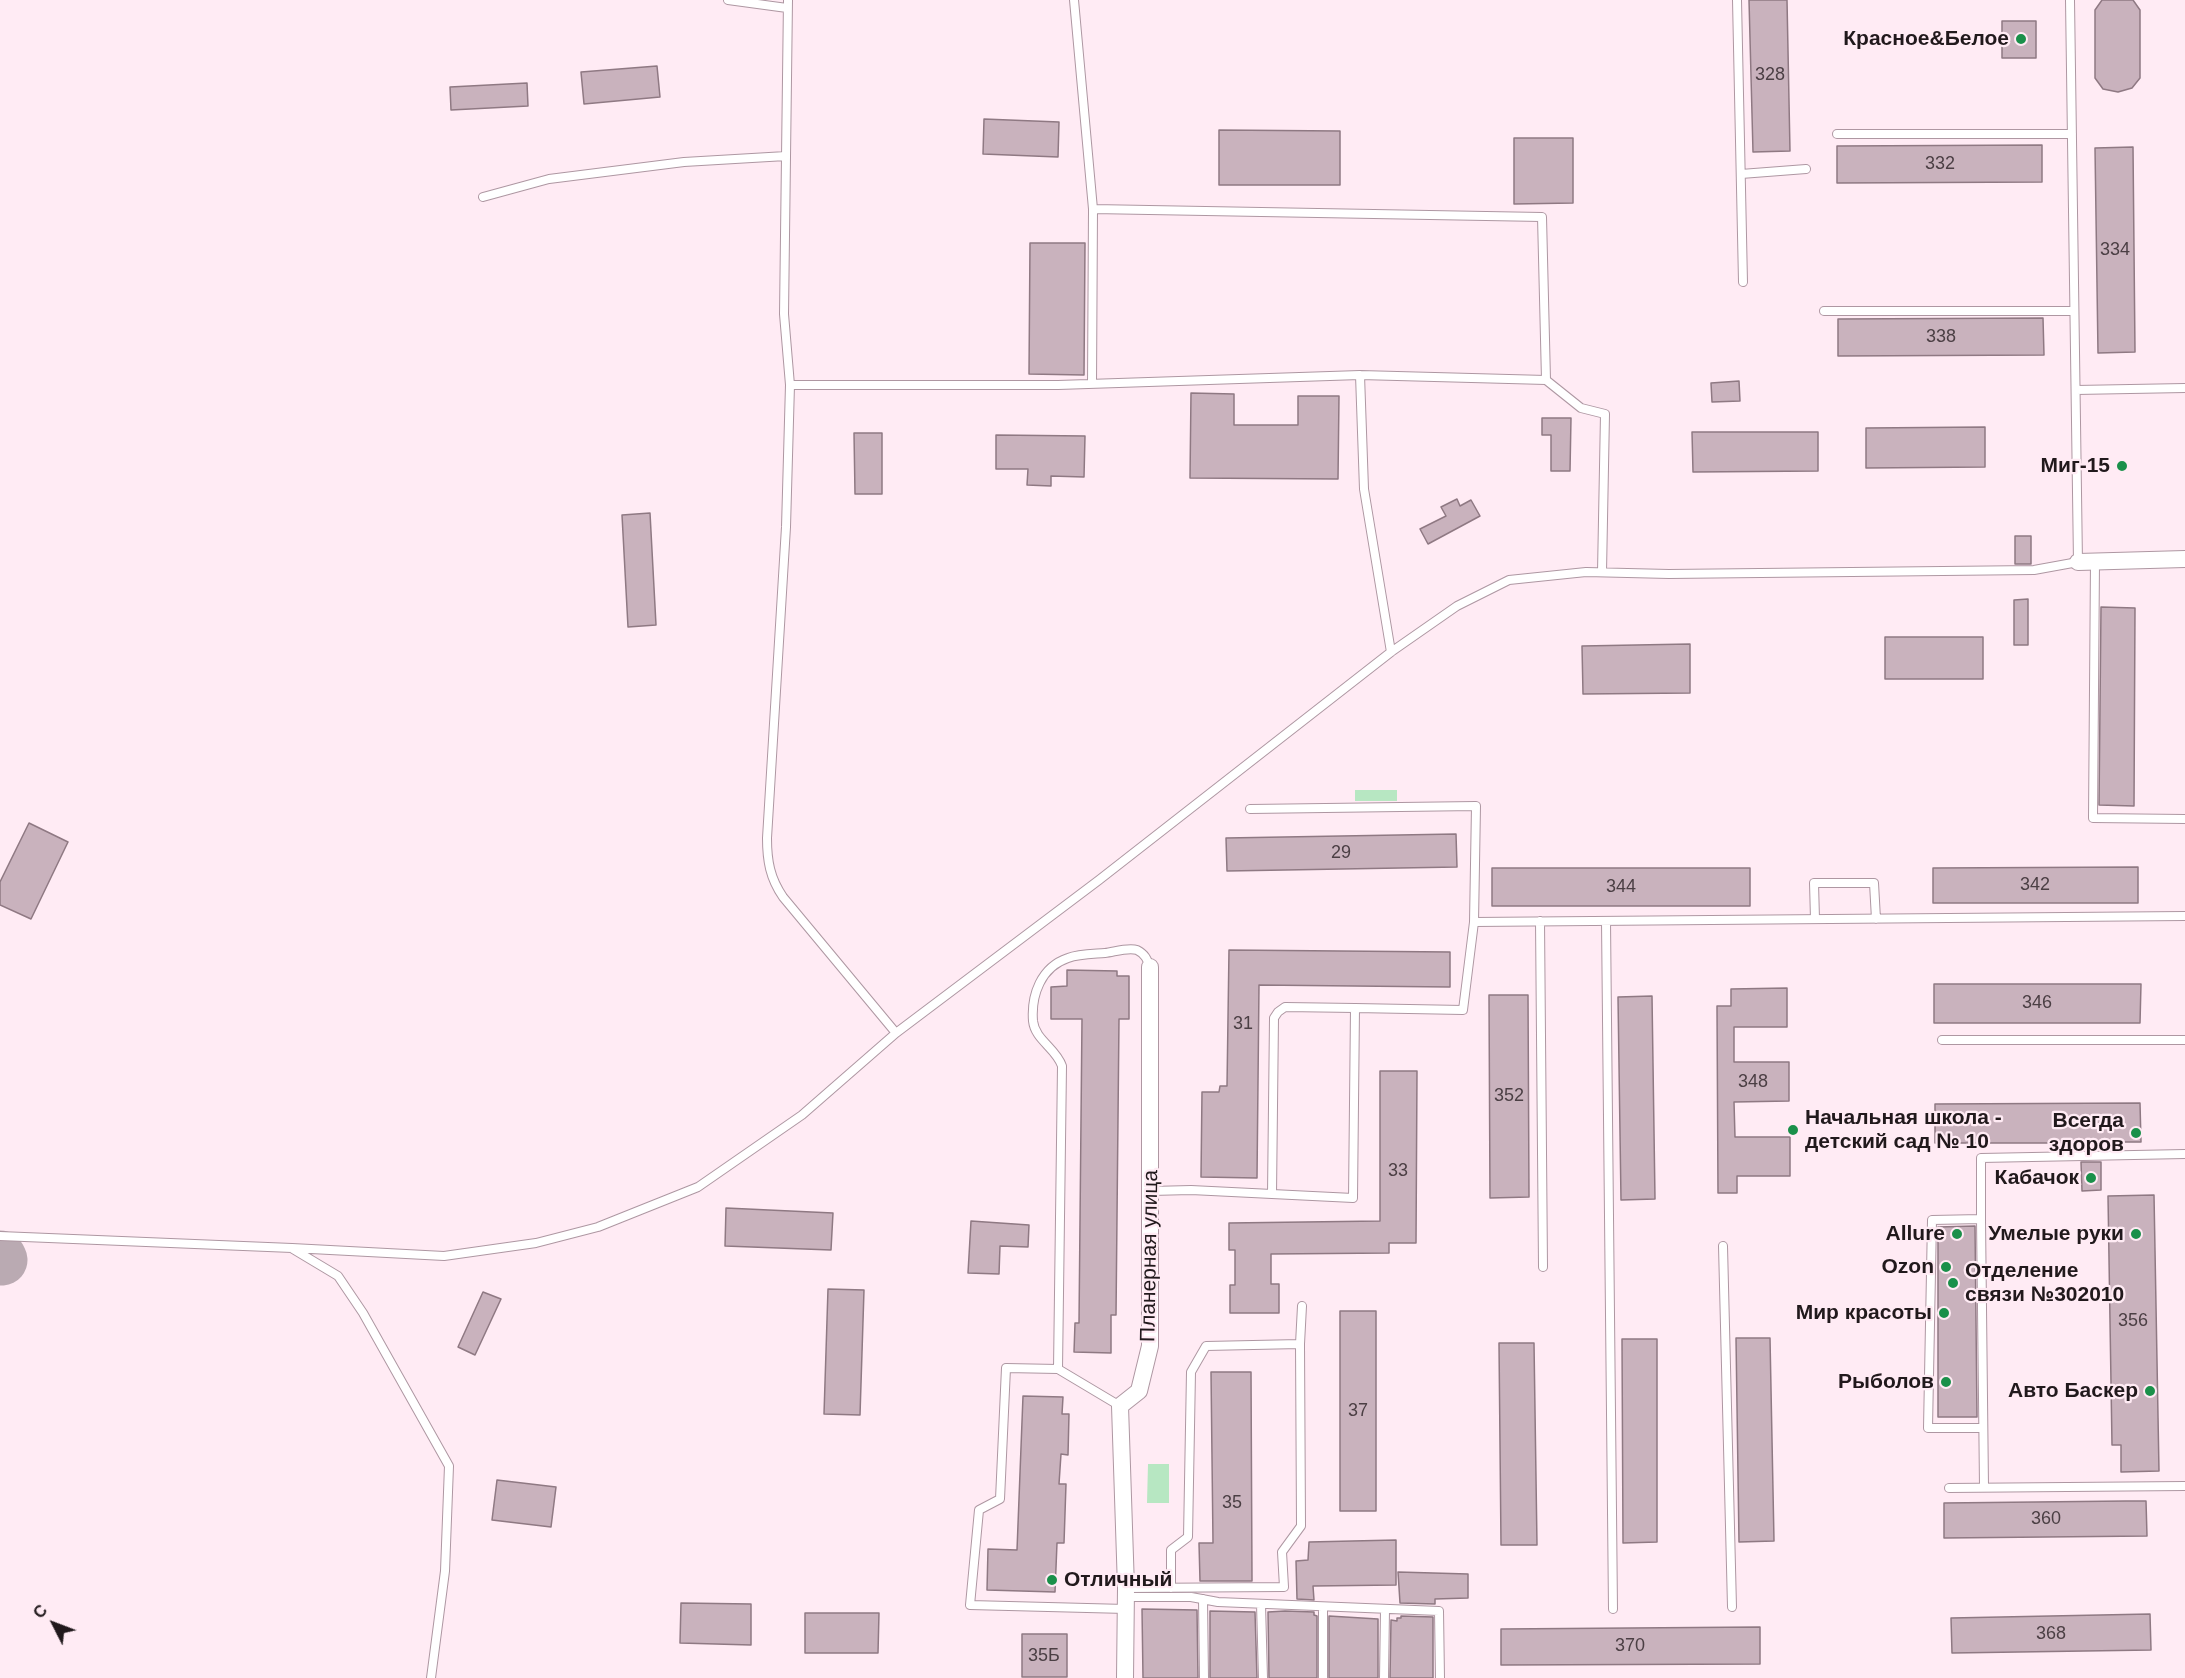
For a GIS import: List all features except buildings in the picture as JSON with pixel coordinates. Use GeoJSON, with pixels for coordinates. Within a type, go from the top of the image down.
{"type":"FeatureCollection","features":[{"type":"Feature","properties":{"kind":"street"},"geometry":{"type":"LineString","coordinates":[[2087,562],[2185,559]]}},
{"type":"Feature","properties":{"kind":"street","name":"Планерная улица"},"geometry":{"type":"LineString","coordinates":[[1120,1406],[1139,1391],[1150,1346],[1150,967]]}},
{"type":"Feature","properties":{"kind":"street"},"geometry":{"type":"LineString","coordinates":[[1120,1406],[1126,1598],[1125,1678]]}},
{"type":"Feature","properties":{"kind":"lane"},"geometry":{"type":"LineString","coordinates":[[728,0],[788,4],[784,314],[790,385],[786,527],[767,838],[768,862],[774,883],[783,897],[896,1033]]}},
{"type":"Feature","properties":{"kind":"lane"},"geometry":{"type":"LineString","coordinates":[[1074,0],[1093,209],[1092,384]]}},
{"type":"Feature","properties":{"kind":"lane"},"geometry":{"type":"LineString","coordinates":[[1737,0],[1743,282]]}},
{"type":"Feature","properties":{"kind":"lane"},"geometry":{"type":"LineString","coordinates":[[2070,0],[2076,390],[2087,562],[2093,818],[2185,819]]}},
{"type":"Feature","properties":{"kind":"lane"},"geometry":{"type":"LineString","coordinates":[[1837,134],[2072,134]]}},
{"type":"Feature","properties":{"kind":"lane"},"geometry":{"type":"LineString","coordinates":[[483,197],[549,179],[684,162],[786,156]]}},
{"type":"Feature","properties":{"kind":"lane"},"geometry":{"type":"LineString","coordinates":[[1741,174],[1806,170]]}},
{"type":"Feature","properties":{"kind":"lane"},"geometry":{"type":"LineString","coordinates":[[1093,209],[1542,217],[1546,380]]}},
{"type":"Feature","properties":{"kind":"lane"},"geometry":{"type":"LineString","coordinates":[[1824,311],[2074,311]]}},
{"type":"Feature","properties":{"kind":"lane"},"geometry":{"type":"LineString","coordinates":[[790,385],[1092,384],[1360,375],[1546,380],[1581,408],[1605,414],[1602,572]]}},
{"type":"Feature","properties":{"kind":"lane"},"geometry":{"type":"LineString","coordinates":[[1360,375],[1364,489],[1391,652]]}},
{"type":"Feature","properties":{"kind":"lane"},"geometry":{"type":"LineString","coordinates":[[2076,390],[2185,388]]}},
{"type":"Feature","properties":{"kind":"lane"},"geometry":{"type":"LineString","coordinates":[[0,1236],[444,1256],[536,1243],[598,1227],[698,1187],[802,1115],[896,1033],[1099,880],[1391,652],[1457,606],[1509,580],[1602,572],[1681,574],[2034,570],[2087,562]]}},
{"type":"Feature","properties":{"kind":"lane"},"geometry":{"type":"LineString","coordinates":[[1250,809],[1476,806],[1474,922],[1463,1010],[1285,1007],[1278,1012],[1274,1018],[1272,1194]]}},
{"type":"Feature","properties":{"kind":"lane"},"geometry":{"type":"LineString","coordinates":[[1815,919],[1814,883],[1874,883],[1876,919]]}},
{"type":"Feature","properties":{"kind":"lane"},"geometry":{"type":"LineString","coordinates":[[1474,922],[2185,916]]}},
{"type":"Feature","properties":{"kind":"lane"},"geometry":{"type":"LineString","coordinates":[[1540,921],[1543,1267]]}},
{"type":"Feature","properties":{"kind":"lane"},"geometry":{"type":"LineString","coordinates":[[1606,921],[1614,1609]]}},
{"type":"Feature","properties":{"kind":"lane"},"geometry":{"type":"LineString","coordinates":[[1058,1369],[1062,1066],[1058,1055],[1037,1034],[1033,1002],[1039,983],[1049,970],[1068,958],[1134,949],[1146,956],[1150,967]]}},
{"type":"Feature","properties":{"kind":"lane"},"geometry":{"type":"LineString","coordinates":[[1151,1191],[1191,1190],[1353,1198],[1355,1008]]}},
{"type":"Feature","properties":{"kind":"lane"},"geometry":{"type":"LineString","coordinates":[[1942,1040],[2185,1040]]}},
{"type":"Feature","properties":{"kind":"lane"},"geometry":{"type":"LineString","coordinates":[[1984,1487],[1981,1158],[2185,1154]]}},
{"type":"Feature","properties":{"kind":"lane"},"geometry":{"type":"LineString","coordinates":[[1982,1219],[1932,1220],[1928,1428],[1983,1428]]}},
{"type":"Feature","properties":{"kind":"lane"},"geometry":{"type":"LineString","coordinates":[[1723,1246],[1731,1606]]}},
{"type":"Feature","properties":{"kind":"lane"},"geometry":{"type":"LineString","coordinates":[[292,1248],[338,1276],[363,1313],[449,1466],[445,1571],[431,1678]]}},
{"type":"Feature","properties":{"kind":"lane"},"geometry":{"type":"LineString","coordinates":[[1126,1598],[1171,1588],[1284,1587],[1282,1552],[1301,1526],[1300,1344],[1302,1306]]}},
{"type":"Feature","properties":{"kind":"lane"},"geometry":{"type":"LineString","coordinates":[[1171,1588],[1171,1550],[1188,1537],[1191,1372],[1206,1346],[1300,1344]]}},
{"type":"Feature","properties":{"kind":"lane"},"geometry":{"type":"LineString","coordinates":[[1120,1406],[1058,1369],[1006,1368],[1000,1499],[979,1510],[970,1605],[1126,1598],[1191,1598],[1218,1602],[1439,1611],[1440,1678]]}},
{"type":"Feature","properties":{"kind":"lane"},"geometry":{"type":"LineString","coordinates":[[1949,1488],[2185,1486]]}},
{"type":"Feature","properties":{"kind":"lane"},"geometry":{"type":"LineString","coordinates":[[1203,1599],[1204,1678]]}},
{"type":"Feature","properties":{"kind":"lane"},"geometry":{"type":"LineString","coordinates":[[1261,1604],[1263,1678]]}},
{"type":"Feature","properties":{"kind":"lane"},"geometry":{"type":"LineString","coordinates":[[1323,1607],[1323,1678]]}},
{"type":"Feature","properties":{"kind":"lane"},"geometry":{"type":"LineString","coordinates":[[1384,1610],[1384,1678]]}},
{"type":"Feature","properties":{"kind":"green space"},"geometry":{"type":"Polygon","coordinates":[[[1355,790],[1397,790],[1397,801],[1355,801],[1355,790]]]}},
{"type":"Feature","properties":{"kind":"green space"},"geometry":{"type":"Polygon","coordinates":[[[1148,1464],[1169,1464],[1169,1503],[1147,1503],[1148,1464]]]}},
{"type":"Feature","properties":{"kind":"taxiway"},"geometry":{"type":"LineString","coordinates":[[0,1256],[2,1260]]}},
{"type":"Feature","properties":{"kind":"place","name":"Красное&Белое"},"geometry":{"type":"Point","coordinates":[2021,39]}},
{"type":"Feature","properties":{"kind":"place","name":"Миг-15"},"geometry":{"type":"Point","coordinates":[2122,466]}},
{"type":"Feature","properties":{"kind":"place","name":"Начальная школа - детский сад № 10"},"geometry":{"type":"Point","coordinates":[1793,1130]}},
{"type":"Feature","properties":{"kind":"place","name":"Всегда здоров"},"geometry":{"type":"Point","coordinates":[2136,1133]}},
{"type":"Feature","properties":{"kind":"place","name":"Кабачок"},"geometry":{"type":"Point","coordinates":[2091,1178]}},
{"type":"Feature","properties":{"kind":"place","name":"Allure"},"geometry":{"type":"Point","coordinates":[1957,1234]}},
{"type":"Feature","properties":{"kind":"place","name":"Умелые руки"},"geometry":{"type":"Point","coordinates":[2136,1234]}},
{"type":"Feature","properties":{"kind":"place","name":"Ozon"},"geometry":{"type":"Point","coordinates":[1946,1267]}},
{"type":"Feature","properties":{"kind":"place","name":"Отделение связи №302010"},"geometry":{"type":"Point","coordinates":[1953,1283]}},
{"type":"Feature","properties":{"kind":"place","name":"Мир красоты"},"geometry":{"type":"Point","coordinates":[1944,1313]}},
{"type":"Feature","properties":{"kind":"place","name":"Рыболов"},"geometry":{"type":"Point","coordinates":[1946,1382]}},
{"type":"Feature","properties":{"kind":"place","name":"Авто Баскер"},"geometry":{"type":"Point","coordinates":[2150,1391]}},
{"type":"Feature","properties":{"kind":"place","name":"Отличный"},"geometry":{"type":"Point","coordinates":[1052,1580]}}]}
